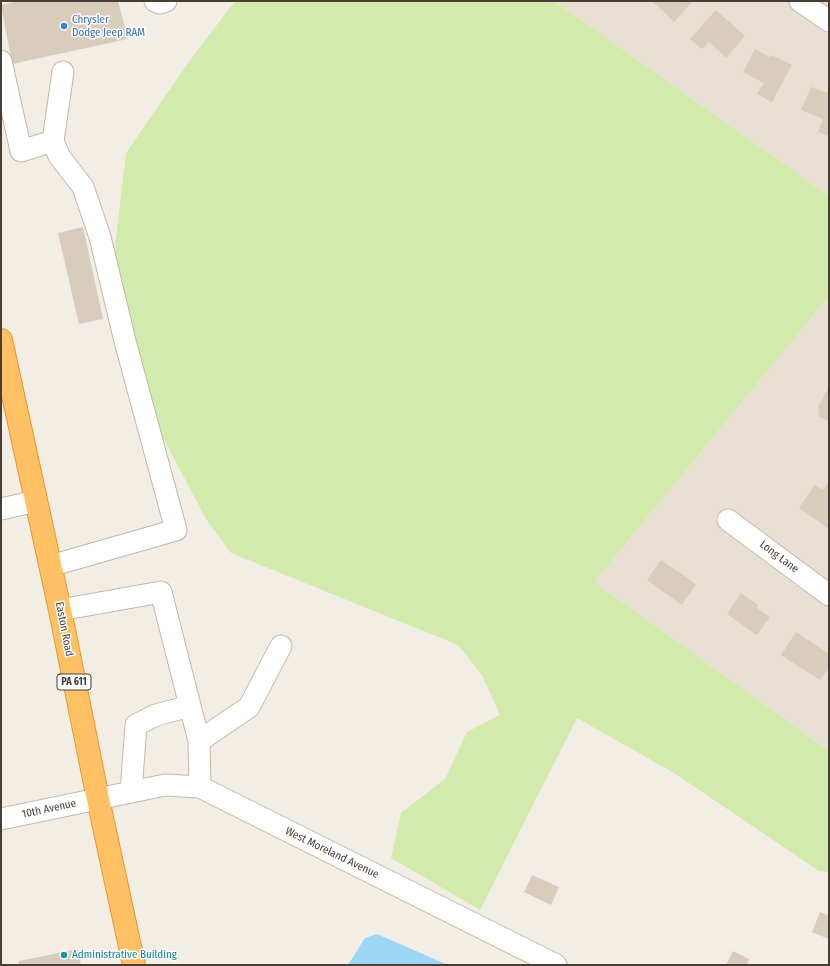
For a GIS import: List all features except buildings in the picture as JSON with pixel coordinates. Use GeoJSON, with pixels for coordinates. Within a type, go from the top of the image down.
{"type":"FeatureCollection","features":[{"type":"Feature","properties":{"kind":"highway","name":"Easton Road"},"geometry":{"type":"LineString","coordinates":[[1,340],[60,610],[134,965]]}},
{"type":"Feature","properties":{"kind":"street"},"geometry":{"type":"LineString","coordinates":[[155,1],[160,3],[166,1]]}},
{"type":"Feature","properties":{"kind":"street"},"geometry":{"type":"LineString","coordinates":[[800,1],[829,21]]}},
{"type":"Feature","properties":{"kind":"street"},"geometry":{"type":"LineString","coordinates":[[1,61],[20,151],[53,141]]}},
{"type":"Feature","properties":{"kind":"street"},"geometry":{"type":"LineString","coordinates":[[50,566],[176,530],[124,340],[100,237],[83,187],[59,156],[53,141],[63,72]]}},
{"type":"Feature","properties":{"kind":"street"},"geometry":{"type":"LineString","coordinates":[[1,509],[36,501]]}},
{"type":"Feature","properties":{"kind":"street","name":"Long Lane"},"geometry":{"type":"LineString","coordinates":[[728,520],[829,595]]}},
{"type":"Feature","properties":{"kind":"street"},"geometry":{"type":"LineString","coordinates":[[60,610],[161,592],[199,741],[200,787]]}},
{"type":"Feature","properties":{"kind":"street"},"geometry":{"type":"LineString","coordinates":[[199,741],[249,707],[281,646]]}},
{"type":"Feature","properties":{"kind":"street"},"geometry":{"type":"LineString","coordinates":[[131,792],[136,725],[156,715],[190,706]]}},
{"type":"Feature","properties":{"kind":"street","name":"West Moreland Avenue"},"geometry":{"type":"LineString","coordinates":[[98,798],[165,785],[200,787],[556,965]]}},
{"type":"Feature","properties":{"kind":"street","name":"10th Avenue"},"geometry":{"type":"LineString","coordinates":[[1,819],[98,798]]}},
{"type":"Feature","properties":{"kind":"street"},"geometry":{"type":"LineString","coordinates":[[516,945],[521,965]]}},
{"type":"Feature","properties":{"kind":"shaded area"},"geometry":{"type":"Polygon","coordinates":[[[554,1],[829,1],[829,196],[554,1]]]}},
{"type":"Feature","properties":{"kind":"shaded area"},"geometry":{"type":"Polygon","coordinates":[[[829,296],[829,751],[594,582],[829,296]]]}},
{"type":"Feature","properties":{"kind":"green space"},"geometry":{"type":"Polygon","coordinates":[[[235,1],[554,1],[829,196],[829,296],[594,582],[829,751],[829,872],[819,871],[674,773],[577,718],[480,910],[391,858],[401,813],[445,779],[467,732],[500,715],[482,675],[458,645],[231,553],[206,519],[127,369],[114,255],[126,153],[188,63],[235,1]]]}},
{"type":"Feature","properties":{"kind":"water"},"geometry":{"type":"Polygon","coordinates":[[[377,934],[448,965],[348,965],[365,938],[377,934]]]}},
{"type":"Feature","properties":{"kind":"place","name":"Chrysler Dodge Jeep RAM"},"geometry":{"type":"Point","coordinates":[64,26]}},
{"type":"Feature","properties":{"kind":"place","name":"Administrative Building"},"geometry":{"type":"Point","coordinates":[64,955]}}]}
